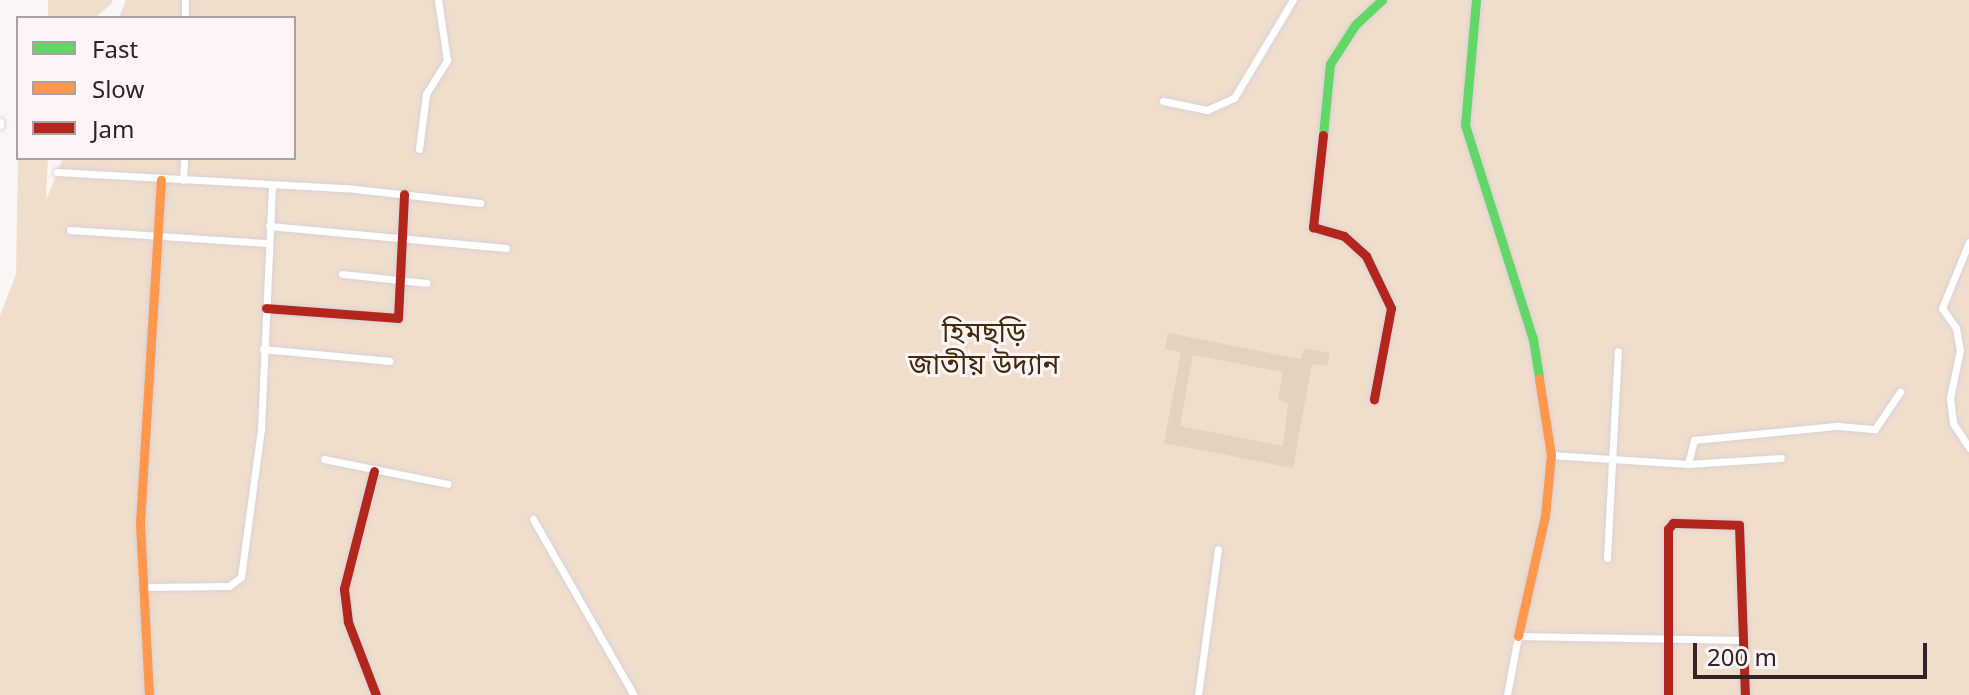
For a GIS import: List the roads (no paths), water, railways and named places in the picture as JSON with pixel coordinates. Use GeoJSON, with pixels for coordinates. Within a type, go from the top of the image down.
{"type":"FeatureCollection","features":[{"type":"Feature","properties":{"kind":"street"},"geometry":{"type":"LineString","coordinates":[[419,149],[426,94],[447,60],[438,0]]}},
{"type":"Feature","properties":{"kind":"street"},"geometry":{"type":"LineString","coordinates":[[1163,101],[1207,110],[1234,98],[1293,0]]}},
{"type":"Feature","properties":{"kind":"street"},"geometry":{"type":"LineString","coordinates":[[1374,399],[1391,308],[1366,256],[1331,230],[1318,231],[1313,227],[1330,64],[1355,25],[1382,0]]}},
{"type":"Feature","properties":{"kind":"street"},"geometry":{"type":"LineString","coordinates":[[1476,0],[1465,125],[1533,339],[1551,455],[1545,516],[1507,695]]}},
{"type":"Feature","properties":{"kind":"street"},"geometry":{"type":"LineString","coordinates":[[183,180],[184,160]]}},
{"type":"Feature","properties":{"kind":"street"},"geometry":{"type":"LineString","coordinates":[[57,172],[404,194],[480,203]]}},
{"type":"Feature","properties":{"kind":"street"},"geometry":{"type":"LineString","coordinates":[[149,695],[141,499],[161,180]]}},
{"type":"Feature","properties":{"kind":"street"},"geometry":{"type":"LineString","coordinates":[[144,587],[229,586],[241,577],[257,470],[272,185]]}},
{"type":"Feature","properties":{"kind":"street"},"geometry":{"type":"LineString","coordinates":[[266,308],[398,318],[404,194]]}},
{"type":"Feature","properties":{"kind":"street"},"geometry":{"type":"LineString","coordinates":[[269,226],[506,248]]}},
{"type":"Feature","properties":{"kind":"street"},"geometry":{"type":"LineString","coordinates":[[70,230],[157,239],[268,243]]}},
{"type":"Feature","properties":{"kind":"street"},"geometry":{"type":"LineString","coordinates":[[1969,242],[1942,308],[1956,328],[1960,350],[1950,398],[1953,423],[1969,448]]}},
{"type":"Feature","properties":{"kind":"street"},"geometry":{"type":"LineString","coordinates":[[342,274],[427,283]]}},
{"type":"Feature","properties":{"kind":"street"},"geometry":{"type":"LineString","coordinates":[[263,349],[389,361]]}},
{"type":"Feature","properties":{"kind":"street"},"geometry":{"type":"LineString","coordinates":[[1607,558],[1618,351]]}},
{"type":"Feature","properties":{"kind":"street"},"geometry":{"type":"LineString","coordinates":[[1688,464],[1694,440],[1838,426],[1875,429],[1900,392]]}},
{"type":"Feature","properties":{"kind":"street"},"geometry":{"type":"LineString","coordinates":[[1551,455],[1688,464],[1781,458]]}},
{"type":"Feature","properties":{"kind":"street"},"geometry":{"type":"LineString","coordinates":[[324,459],[448,484]]}},
{"type":"Feature","properties":{"kind":"street"},"geometry":{"type":"LineString","coordinates":[[374,471],[344,589],[348,622],[376,695]]}},
{"type":"Feature","properties":{"kind":"street"},"geometry":{"type":"LineString","coordinates":[[533,519],[634,695]]}},
{"type":"Feature","properties":{"kind":"street"},"geometry":{"type":"LineString","coordinates":[[1668,695],[1668,529],[1673,523],[1739,525],[1745,695]]}},
{"type":"Feature","properties":{"kind":"street"},"geometry":{"type":"LineString","coordinates":[[1198,695],[1218,549]]}},
{"type":"Feature","properties":{"kind":"street"},"geometry":{"type":"LineString","coordinates":[[1518,636],[1743,640]]}},
{"type":"Feature","properties":{"kind":"park label","name":"হিমছড়ি জাতীয় উদ্যান"},"geometry":{"type":"Point","coordinates":[984,347]}}]}
